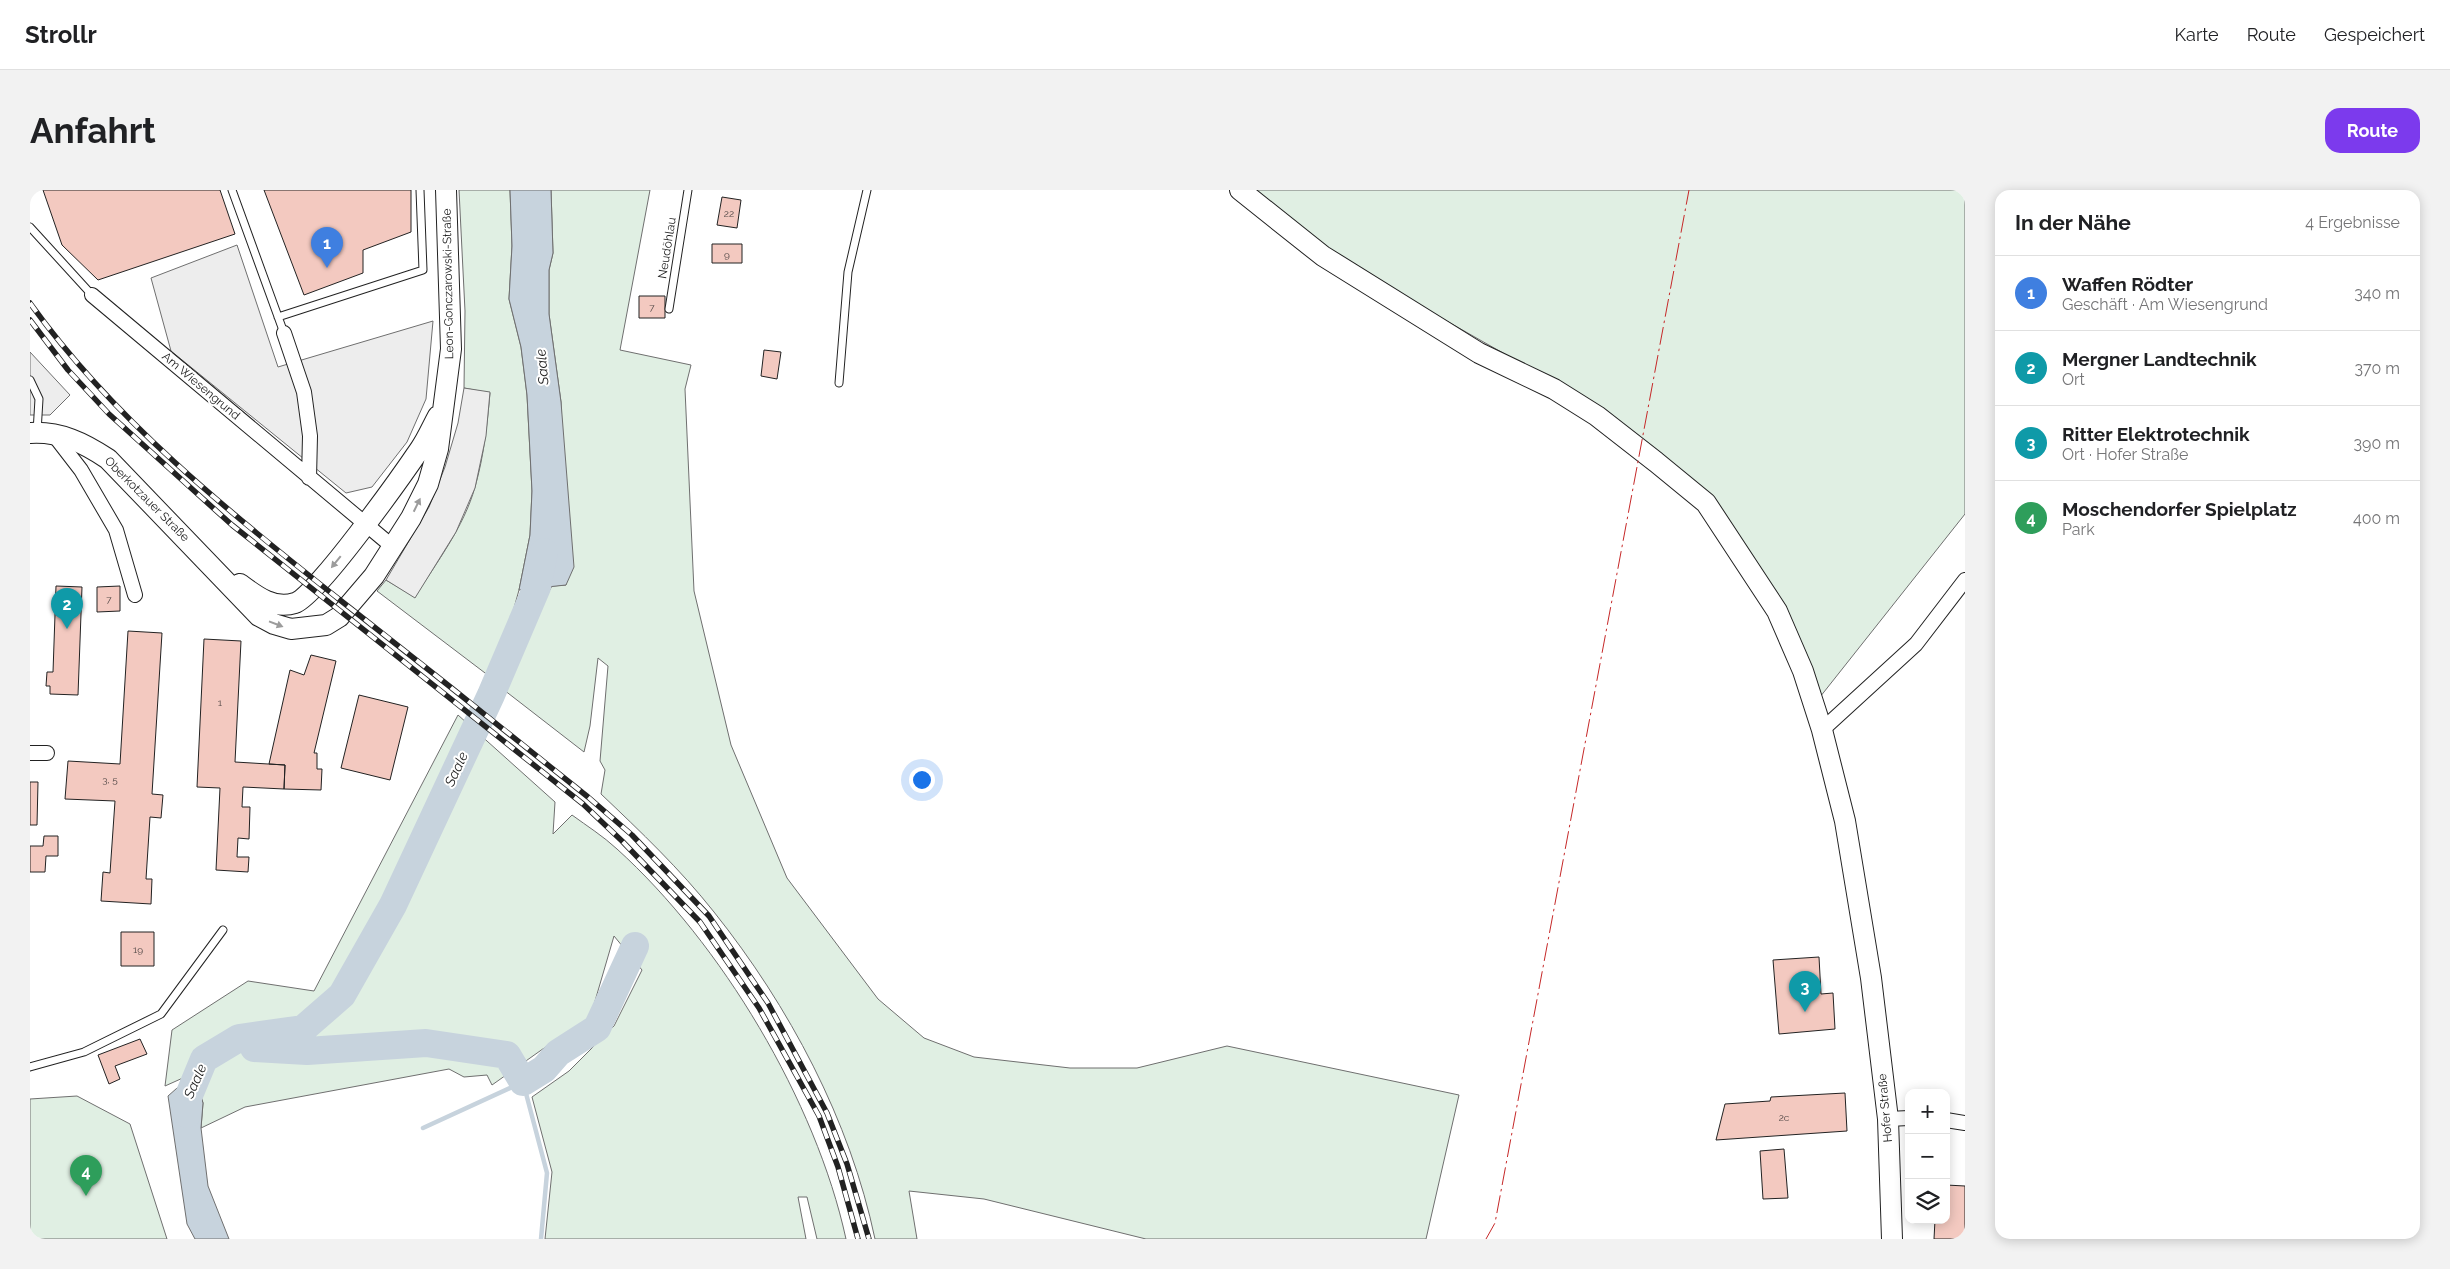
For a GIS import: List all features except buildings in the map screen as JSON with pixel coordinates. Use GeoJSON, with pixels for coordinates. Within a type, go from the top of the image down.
{"type":"FeatureCollection","features":[{"type":"Feature","properties":{"kind":"street","name":"Leon-Gonczarowski-Straße"},"geometry":{"type":"LineString","coordinates":[[393,547],[411,518],[428,484],[438,450],[451,349],[446,190]]}},
{"type":"Feature","properties":{"kind":"street","name":"Hofer Straße"},"geometry":{"type":"LineString","coordinates":[[1240,190],[1323,256],[1479,353],[1554,389],[1597,416],[1706,503],[1777,611],[1803,671],[1822,730],[1845,821],[1871,978],[1888,1119],[1892,1239]]}},
{"type":"Feature","properties":{"kind":"street","name":"Am Wiesengrund"},"geometry":{"type":"LineString","coordinates":[[92,295],[393,547]]}},
{"type":"Feature","properties":{"kind":"street"},"geometry":{"type":"LineString","coordinates":[[284,333],[304,392],[310,436],[309,478]]}},
{"type":"Feature","properties":{"kind":"street","name":"Leon-Gonczarowski-Straße"},"geometry":{"type":"LineString","coordinates":[[365,523],[421,448],[443,408]]}},
{"type":"Feature","properties":{"kind":"street"},"geometry":{"type":"LineString","coordinates":[[40,433],[81,470],[116,530],[135,594]]}},
{"type":"Feature","properties":{"kind":"street","name":"Oberkotzauer Straße"},"geometry":{"type":"LineString","coordinates":[[40,433],[85,444],[108,459],[203,556],[240,598],[260,616],[274,624],[291,629],[310,629],[326,625],[339,617],[374,576],[393,547]]}},
{"type":"Feature","properties":{"kind":"street","name":"Oberkotzauer Straße"},"geometry":{"type":"LineString","coordinates":[[203,556],[258,598],[283,605],[297,603],[311,592],[365,523]]}},
{"type":"Feature","properties":{"kind":"street"},"geometry":{"type":"LineString","coordinates":[[1822,730],[1916,644],[1965,580]]}},
{"type":"Feature","properties":{"kind":"street"},"geometry":{"type":"LineString","coordinates":[[30,753],[47,754]]}},
{"type":"Feature","properties":{"kind":"street"},"geometry":{"type":"LineString","coordinates":[[1888,1119],[1905,1118]]}},
{"type":"Feature","properties":{"kind":"street"},"geometry":{"type":"LineString","coordinates":[[1950,1121],[1965,1123]]}},
{"type":"Feature","properties":{"kind":"lane"},"geometry":{"type":"LineString","coordinates":[[232,190],[284,333]]}},
{"type":"Feature","properties":{"kind":"lane"},"geometry":{"type":"LineString","coordinates":[[278,317],[423,270],[420,190]]}},
{"type":"Feature","properties":{"kind":"lane","name":"Neudöhlau"},"geometry":{"type":"LineString","coordinates":[[669,309],[688,190]]}},
{"type":"Feature","properties":{"kind":"lane"},"geometry":{"type":"LineString","coordinates":[[839,383],[848,272],[867,190]]}},
{"type":"Feature","properties":{"kind":"lane"},"geometry":{"type":"LineString","coordinates":[[30,227],[92,295]]}},
{"type":"Feature","properties":{"kind":"lane"},"geometry":{"type":"LineString","coordinates":[[30,380],[39,400],[40,433]]}},
{"type":"Feature","properties":{"kind":"lane"},"geometry":{"type":"LineString","coordinates":[[30,1067],[84,1052],[161,1014],[223,930]]}},
{"type":"Feature","properties":{"kind":"green space"},"geometry":{"type":"Polygon","coordinates":[[[459,190],[510,190],[512,246],[509,299],[521,347],[527,395],[532,491],[530,535],[519,590],[509,626],[489,676],[377,591],[386,580],[415,597],[449,544],[464,516],[481,464],[490,393],[464,388],[465,311],[459,190]]]}},
{"type":"Feature","properties":{"kind":"green space"},"geometry":{"type":"Polygon","coordinates":[[[551,190],[650,190],[620,350],[691,365],[685,389],[694,591],[731,745],[787,878],[878,999],[924,1038],[974,1057],[1070,1068],[1137,1068],[1227,1046],[1459,1095],[1426,1239],[1146,1239],[984,1199],[909,1191],[917,1239],[875,1239],[850,1151],[833,1108],[791,1025],[767,986],[741,948],[701,896],[660,851],[601,794],[605,770],[600,761],[608,666],[598,658],[590,726],[584,752],[504,690],[539,609],[552,586],[566,585],[561,402],[549,314],[549,270],[553,253],[551,190]]]}},
{"type":"Feature","properties":{"kind":"green space"},"geometry":{"type":"Polygon","coordinates":[[[1256,190],[1965,190],[1965,514],[1820,697],[1696,490],[1547,378],[1325,252],[1256,190]]]}},
{"type":"Feature","properties":{"kind":"green space"},"geometry":{"type":"Polygon","coordinates":[[[458,715],[555,802],[553,834],[572,815],[601,835],[655,887],[692,930],[727,977],[759,1027],[788,1080],[812,1133],[832,1186],[846,1239],[817,1239],[807,1197],[798,1197],[806,1239],[545,1239],[552,1172],[532,1097],[569,1071],[614,1026],[642,970],[614,936],[588,1025],[547,1046],[492,1085],[487,1075],[464,1077],[449,1069],[245,1107],[201,1128],[203,1103],[194,1073],[165,1086],[172,1030],[248,981],[314,991],[458,715]]]}},
{"type":"Feature","properties":{"kind":"green space"},"geometry":{"type":"Polygon","coordinates":[[[77,1096],[130,1124],[167,1239],[30,1239],[30,1099],[77,1096]]]}},
{"type":"Feature","properties":{"kind":"shaded area"},"geometry":{"type":"Polygon","coordinates":[[[237,245],[278,367],[433,321],[426,399],[407,442],[372,487],[346,493],[171,351],[151,278],[237,245]]]}},
{"type":"Feature","properties":{"kind":"shaded area"},"geometry":{"type":"Polygon","coordinates":[[[30,352],[70,395],[50,415],[30,415],[30,352]]]}},
{"type":"Feature","properties":{"kind":"shaded area"},"geometry":{"type":"Polygon","coordinates":[[[464,388],[490,392],[486,436],[475,488],[456,532],[415,598],[386,580],[429,507],[445,467],[458,423],[464,388]]]}},
{"type":"Feature","properties":{"kind":"water"},"geometry":{"type":"Polygon","coordinates":[[[510,190],[551,190],[553,253],[549,270],[549,314],[561,402],[574,567],[566,585],[519,590],[530,535],[532,491],[527,395],[521,347],[509,299],[512,246],[510,190]]]}},
{"type":"Feature","properties":{"kind":"water"},"geometry":{"type":"Polygon","coordinates":[[[194,1073],[203,1103],[201,1128],[208,1186],[229,1239],[195,1239],[187,1224],[168,1096],[194,1073]]]}},
{"type":"Feature","properties":{"kind":"waterway","name":"Saale"},"geometry":{"type":"LineString","coordinates":[[187,1114],[185,1105],[204,1059],[239,1038],[303,1029],[342,995],[393,905],[491,695],[537,587],[544,552]]}},
{"type":"Feature","properties":{"kind":"waterway"},"geometry":{"type":"LineString","coordinates":[[254,1048],[307,1051],[426,1043],[507,1055],[523,1082],[544,1069],[558,1053],[597,1028],[635,946]]}},
{"type":"Feature","properties":{"kind":"waterway"},"geometry":{"type":"LineString","coordinates":[[423,1128],[523,1082],[547,1173],[541,1239]]}},
{"type":"Feature","properties":{"kind":"railway"},"geometry":{"type":"LineString","coordinates":[[30,303],[63,346],[98,386],[174,462],[298,566],[588,797],[632,835],[709,916],[768,1003],[827,1113],[847,1164],[869,1239]]}},
{"type":"Feature","properties":{"kind":"railway"},"geometry":{"type":"LineString","coordinates":[[30,320],[68,370],[109,414],[232,525],[583,804],[622,841],[700,922],[759,1008],[819,1116],[838,1167],[858,1239]]}},
{"type":"Feature","properties":{"kind":"power"},"geometry":{"type":"LineString","coordinates":[[1486,1239],[1495,1223],[1689,190]]}},
{"type":"Feature","properties":{"kind":"place","name":"Waffen Rödter"},"geometry":{"type":"Point","coordinates":[327,268]}},
{"type":"Feature","properties":{"kind":"place","name":"Mergner Landtechnik"},"geometry":{"type":"Point","coordinates":[67,629]}},
{"type":"Feature","properties":{"kind":"place","name":"Ritter Elektrotechnik"},"geometry":{"type":"Point","coordinates":[1805,1012]}},
{"type":"Feature","properties":{"kind":"place","name":"Moschendorfer Spielplatz"},"geometry":{"type":"Point","coordinates":[86,1196]}}]}
